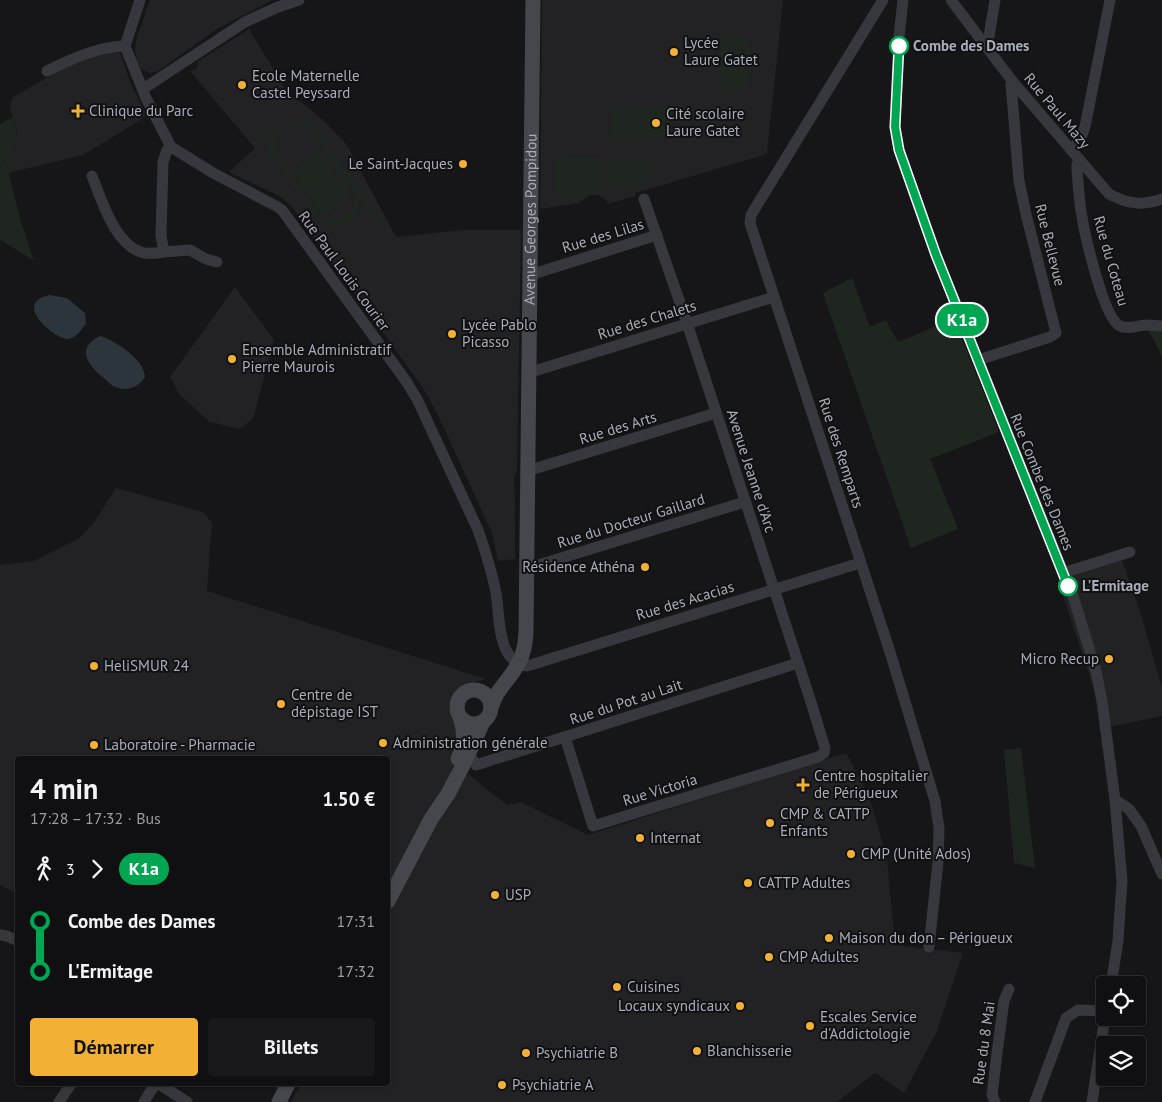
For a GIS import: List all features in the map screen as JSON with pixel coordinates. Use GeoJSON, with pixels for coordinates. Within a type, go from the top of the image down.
{"type":"FeatureCollection","features":[{"type":"Feature","properties":{"kind":"main road","name":"Avenue Georges Pompidou"},"geometry":{"type":"LineString","coordinates":[[480,691],[499,678],[524,648],[526,619],[525,569],[528,471],[533,0]]}},
{"type":"Feature","properties":{"kind":"main road","name":"Avenue Georges Pompidou"},"geometry":{"type":"LineString","coordinates":[[491,708],[497,692],[510,676],[515,661]]}},
{"type":"Feature","properties":{"kind":"main road"},"geometry":{"type":"LineString","coordinates":[[390,897],[431,819],[448,794],[483,722],[489,715],[491,708],[488,699],[480,691],[467,692],[460,696],[457,712],[464,730],[464,743],[456,764],[440,792],[431,819]]}},
{"type":"Feature","properties":{"kind":"main road"},"geometry":{"type":"LineString","coordinates":[[460,717],[468,724],[483,722]]}},
{"type":"Feature","properties":{"kind":"main road"},"geometry":{"type":"LineString","coordinates":[[278,1102],[287,1086]]}},
{"type":"Feature","properties":{"kind":"street"},"geometry":{"type":"LineString","coordinates":[[140,0],[124,46],[171,147],[167,150],[163,162],[161,236],[164,252]]}},
{"type":"Feature","properties":{"kind":"street"},"geometry":{"type":"LineString","coordinates":[[143,89],[245,22],[299,0]]}},
{"type":"Feature","properties":{"kind":"street","name":"Rue des Remparts"},"geometry":{"type":"LineString","coordinates":[[883,0],[751,214],[750,223],[894,668],[938,817],[938,862],[930,947]]}},
{"type":"Feature","properties":{"kind":"street","name":"Rue Combe des Dames"},"geometry":{"type":"LineString","coordinates":[[903,0],[899,37],[895,127],[897,142],[915,200],[936,255],[1073,596],[1096,671],[1102,701],[1122,881],[1118,941],[1112,976]]}},
{"type":"Feature","properties":{"kind":"street","name":"Rue Paul Mazy"},"geometry":{"type":"LineString","coordinates":[[951,0],[1013,82],[1109,194],[1119,200],[1130,203],[1143,204],[1162,199]]}},
{"type":"Feature","properties":{"kind":"street"},"geometry":{"type":"LineString","coordinates":[[984,45],[988,42],[995,0]]}},
{"type":"Feature","properties":{"kind":"street"},"geometry":{"type":"LineString","coordinates":[[1071,150],[1080,140],[1085,127],[1110,0]]}},
{"type":"Feature","properties":{"kind":"street"},"geometry":{"type":"LineString","coordinates":[[47,71],[86,54],[108,47],[124,46]]}},
{"type":"Feature","properties":{"kind":"street","name":"Rue Bellevue"},"geometry":{"type":"LineString","coordinates":[[978,360],[1050,337],[1056,333],[1019,180],[1011,84],[1013,82]]}},
{"type":"Feature","properties":{"kind":"street","name":"Rue Paul Louis Courier"},"geometry":{"type":"LineString","coordinates":[[171,147],[194,162],[282,210],[406,381],[417,399],[478,530],[485,548],[503,639],[507,651],[515,661]]}},
{"type":"Feature","properties":{"kind":"street","name":"Rue du Coteau"},"geometry":{"type":"LineString","coordinates":[[1080,161],[1077,164],[1077,169],[1081,210],[1087,242],[1107,308],[1116,323],[1121,326],[1162,326]]}},
{"type":"Feature","properties":{"kind":"street"},"geometry":{"type":"LineString","coordinates":[[92,176],[111,221],[120,236],[135,250],[152,254],[190,250],[206,259],[217,262]]}},
{"type":"Feature","properties":{"kind":"street","name":"Avenue Jeanne d'Arc"},"geometry":{"type":"LineString","coordinates":[[644,199],[687,323],[798,663],[825,748],[824,753]]}},
{"type":"Feature","properties":{"kind":"street","name":"Rue des Lilas"},"geometry":{"type":"LineString","coordinates":[[530,275],[657,235]]}},
{"type":"Feature","properties":{"kind":"street","name":"Rue des Chalets"},"geometry":{"type":"LineString","coordinates":[[528,373],[774,296]]}},
{"type":"Feature","properties":{"kind":"street","name":"Rue des Arts"},"geometry":{"type":"LineString","coordinates":[[528,471],[716,413]]}},
{"type":"Feature","properties":{"kind":"street","name":"Rue du Docteur Gaillard"},"geometry":{"type":"LineString","coordinates":[[525,569],[745,502]]}},
{"type":"Feature","properties":{"kind":"street"},"geometry":{"type":"LineString","coordinates":[[1063,573],[1130,552]]}},
{"type":"Feature","properties":{"kind":"street","name":"Rue des Acacias"},"geometry":{"type":"LineString","coordinates":[[515,661],[527,666],[860,563]]}},
{"type":"Feature","properties":{"kind":"street","name":"Rue du Pot au Lait"},"geometry":{"type":"LineString","coordinates":[[469,754],[476,765],[798,663]]}},
{"type":"Feature","properties":{"kind":"street","name":"Rue Victoria"},"geometry":{"type":"LineString","coordinates":[[566,737],[593,826],[818,757],[824,753]]}},
{"type":"Feature","properties":{"kind":"street"},"geometry":{"type":"LineString","coordinates":[[1114,800],[1129,809],[1141,826],[1162,874]]}},
{"type":"Feature","properties":{"kind":"street"},"geometry":{"type":"LineString","coordinates":[[0,935],[15,940]]}},
{"type":"Feature","properties":{"kind":"street","name":"Rue du 8 Mai"},"geometry":{"type":"LineString","coordinates":[[995,1102],[992,1095],[997,1053],[1004,1001],[1009,989]]}},
{"type":"Feature","properties":{"kind":"street"},"geometry":{"type":"LineString","coordinates":[[1035,1102],[1066,1018],[1078,1010],[1096,1011]]}},
{"type":"Feature","properties":{"kind":"street"},"geometry":{"type":"LineString","coordinates":[[1092,1102],[1104,1026]]}},
{"type":"Feature","properties":{"kind":"street"},"geometry":{"type":"LineString","coordinates":[[59,1102],[71,1086]]}},
{"type":"Feature","properties":{"kind":"street"},"geometry":{"type":"LineString","coordinates":[[144,1102],[154,1086]]}},
{"type":"Feature","properties":{"kind":"street"},"geometry":{"type":"LineString","coordinates":[[162,1086],[187,1102]]}},
{"type":"Feature","properties":{"kind":"shaded area"},"geometry":{"type":"Polygon","coordinates":[[[150,0],[273,0],[217,29],[158,71],[149,73],[141,69],[135,50],[137,37],[150,0]]]}},
{"type":"Feature","properties":{"kind":"shaded area","name":"Cité scolaire Laure Gatet"},"geometry":{"type":"Polygon","coordinates":[[[542,0],[783,0],[767,154],[635,193],[635,196],[608,204],[606,200],[598,195],[591,195],[579,203],[540,209],[542,0]]]}},
{"type":"Feature","properties":{"kind":"shaded area","name":"Lycée Pablo Picasso"},"geometry":{"type":"Polygon","coordinates":[[[249,29],[288,94],[303,103],[347,145],[396,237],[463,230],[521,230],[517,472],[514,476],[515,559],[498,561],[492,533],[437,413],[423,388],[292,207],[281,197],[229,172],[255,148],[190,71],[198,68],[197,62],[249,29]]]}},
{"type":"Feature","properties":{"kind":"shaded area"},"geometry":{"type":"Polygon","coordinates":[[[718,35],[747,35],[749,87],[720,88],[718,35]]]}},
{"type":"Feature","properties":{"kind":"shaded area","name":"Clinique du Parc"},"geometry":{"type":"Polygon","coordinates":[[[105,50],[120,53],[131,84],[147,116],[83,155],[8,173],[7,167],[17,135],[10,106],[13,97],[72,63],[105,50]]]}},
{"type":"Feature","properties":{"kind":"shaded area"},"geometry":{"type":"Polygon","coordinates":[[[610,108],[666,108],[666,136],[610,136],[610,108]]]}},
{"type":"Feature","properties":{"kind":"shaded area"},"geometry":{"type":"Polygon","coordinates":[[[13,117],[17,135],[7,167],[20,218],[34,261],[1,240],[0,244],[0,124],[13,117]]]}},
{"type":"Feature","properties":{"kind":"shaded area"},"geometry":{"type":"Polygon","coordinates":[[[291,118],[302,119],[314,126],[386,227],[382,230],[361,201],[357,213],[350,221],[340,225],[334,226],[316,219],[271,156],[269,143],[272,133],[279,124],[291,118]],[[290,124],[279,132],[275,143],[276,153],[319,214],[332,220],[342,219],[354,204],[354,191],[310,130],[300,124],[290,124]]]}},
{"type":"Feature","properties":{"kind":"shaded area"},"geometry":{"type":"Polygon","coordinates":[[[317,153],[320,156],[323,153],[335,169],[332,172],[336,179],[340,176],[352,193],[349,195],[350,197],[327,214],[325,212],[322,214],[311,197],[313,195],[309,188],[305,190],[294,174],[297,172],[295,169],[317,153]]]}},
{"type":"Feature","properties":{"kind":"shaded area"},"geometry":{"type":"Polygon","coordinates":[[[554,157],[601,158],[601,194],[554,194],[554,157]]]}},
{"type":"Feature","properties":{"kind":"shaded area"},"geometry":{"type":"Polygon","coordinates":[[[647,159],[647,185],[609,186],[609,160],[647,159]]]}},
{"type":"Feature","properties":{"kind":"shaded area"},"geometry":{"type":"Polygon","coordinates":[[[852,278],[870,327],[886,320],[898,342],[954,319],[999,432],[930,459],[958,529],[911,548],[823,293],[852,278]]]}},
{"type":"Feature","properties":{"kind":"shaded area"},"geometry":{"type":"Polygon","coordinates":[[[235,287],[274,340],[253,419],[239,429],[210,422],[180,395],[170,377],[235,287]]]}},
{"type":"Feature","properties":{"kind":"shaded area"},"geometry":{"type":"Polygon","coordinates":[[[50,295],[67,298],[85,313],[86,324],[73,337],[68,339],[54,333],[39,320],[34,305],[39,299],[50,295]]]}},
{"type":"Feature","properties":{"kind":"shaded area"},"geometry":{"type":"Polygon","coordinates":[[[1146,328],[1162,329],[1162,357],[1153,338],[1146,328]]]}},
{"type":"Feature","properties":{"kind":"shaded area"},"geometry":{"type":"Polygon","coordinates":[[[100,336],[121,346],[135,357],[145,377],[139,383],[128,389],[115,387],[95,370],[88,359],[86,349],[93,340],[100,336]]]}},
{"type":"Feature","properties":{"kind":"shaded area","name":"Centre hospitalier de Périgueux"},"geometry":{"type":"Polygon","coordinates":[[[116,488],[203,512],[212,523],[207,591],[486,679],[457,689],[449,709],[457,726],[459,751],[451,771],[469,775],[507,805],[521,802],[588,835],[846,753],[869,796],[887,858],[895,945],[963,953],[937,1031],[904,1093],[875,1073],[837,1102],[291,1102],[300,1086],[390,1086],[390,756],[15,756],[15,892],[0,885],[0,565],[34,561],[78,539],[93,524],[116,488]]]}},
{"type":"Feature","properties":{"kind":"shaded area"},"geometry":{"type":"Polygon","coordinates":[[[1122,560],[1140,611],[1162,688],[1162,716],[1100,729],[1095,692],[1058,581],[1122,560]]]}},
{"type":"Feature","properties":{"kind":"shaded area"},"geometry":{"type":"Polygon","coordinates":[[[1021,748],[1035,868],[1014,863],[1004,750],[1021,748]]]}},
{"type":"Feature","properties":{"kind":"bus line","name":"K1a"},"geometry":{"type":"LineString","coordinates":[[899,46],[895,127],[899,150],[915,200],[936,255],[1068,586]]}},
{"type":"Feature","properties":{"kind":"place","name":"Combe des Dames"},"geometry":{"type":"Point","coordinates":[899,46]}},
{"type":"Feature","properties":{"kind":"place","name":"Lycée Laure Gatet"},"geometry":{"type":"Point","coordinates":[674,52]}},
{"type":"Feature","properties":{"kind":"place","name":"Ecole Maternelle Castel Peyssard"},"geometry":{"type":"Point","coordinates":[242,85]}},
{"type":"Feature","properties":{"kind":"place","name":"Clinique du Parc"},"geometry":{"type":"Point","coordinates":[78,111]}},
{"type":"Feature","properties":{"kind":"place","name":"Cité scolaire Laure Gatet"},"geometry":{"type":"Point","coordinates":[656,123]}},
{"type":"Feature","properties":{"kind":"place","name":"Le Saint-Jacques"},"geometry":{"type":"Point","coordinates":[463,164]}},
{"type":"Feature","properties":{"kind":"place","name":"Lycée Pablo Picasso"},"geometry":{"type":"Point","coordinates":[452,334]}},
{"type":"Feature","properties":{"kind":"place","name":"Ensemble Administratif Pierre Maurois"},"geometry":{"type":"Point","coordinates":[232,359]}},
{"type":"Feature","properties":{"kind":"place","name":"Résidence Athéna"},"geometry":{"type":"Point","coordinates":[645,567]}},
{"type":"Feature","properties":{"kind":"place","name":"L'Ermitage"},"geometry":{"type":"Point","coordinates":[1068,586]}},
{"type":"Feature","properties":{"kind":"place","name":"Micro Recup"},"geometry":{"type":"Point","coordinates":[1109,659]}},
{"type":"Feature","properties":{"kind":"place","name":"HeliSMUR 24"},"geometry":{"type":"Point","coordinates":[94,666]}},
{"type":"Feature","properties":{"kind":"place","name":"Centre de dépistage IST"},"geometry":{"type":"Point","coordinates":[281,704]}},
{"type":"Feature","properties":{"kind":"place","name":"Administration générale"},"geometry":{"type":"Point","coordinates":[383,743]}},
{"type":"Feature","properties":{"kind":"place","name":"Laboratoire - Pharmacie"},"geometry":{"type":"Point","coordinates":[94,745]}},
{"type":"Feature","properties":{"kind":"place","name":"Centre hospitalier de Périgueux"},"geometry":{"type":"Point","coordinates":[803,785]}},
{"type":"Feature","properties":{"kind":"place","name":"CMP & CATTP Enfants"},"geometry":{"type":"Point","coordinates":[770,823]}},
{"type":"Feature","properties":{"kind":"place","name":"Internat"},"geometry":{"type":"Point","coordinates":[640,838]}},
{"type":"Feature","properties":{"kind":"place","name":"CMP (Unité Ados)"},"geometry":{"type":"Point","coordinates":[851,854]}},
{"type":"Feature","properties":{"kind":"place","name":"CATTP Adultes"},"geometry":{"type":"Point","coordinates":[748,883]}},
{"type":"Feature","properties":{"kind":"place","name":"USP"},"geometry":{"type":"Point","coordinates":[495,895]}},
{"type":"Feature","properties":{"kind":"place","name":"Maison du don – Périgueux"},"geometry":{"type":"Point","coordinates":[829,938]}},
{"type":"Feature","properties":{"kind":"place","name":"CMP Adultes"},"geometry":{"type":"Point","coordinates":[769,957]}},
{"type":"Feature","properties":{"kind":"place","name":"Cuisines"},"geometry":{"type":"Point","coordinates":[617,987]}},
{"type":"Feature","properties":{"kind":"place","name":"Locaux syndicaux"},"geometry":{"type":"Point","coordinates":[740,1006]}},
{"type":"Feature","properties":{"kind":"place","name":"Escales Service d'Addictologie"},"geometry":{"type":"Point","coordinates":[810,1026]}},
{"type":"Feature","properties":{"kind":"place","name":"Blanchisserie"},"geometry":{"type":"Point","coordinates":[697,1051]}},
{"type":"Feature","properties":{"kind":"place","name":"Psychiatrie B"},"geometry":{"type":"Point","coordinates":[526,1053]}},
{"type":"Feature","properties":{"kind":"place","name":"Psychiatrie A"},"geometry":{"type":"Point","coordinates":[502,1085]}}]}
